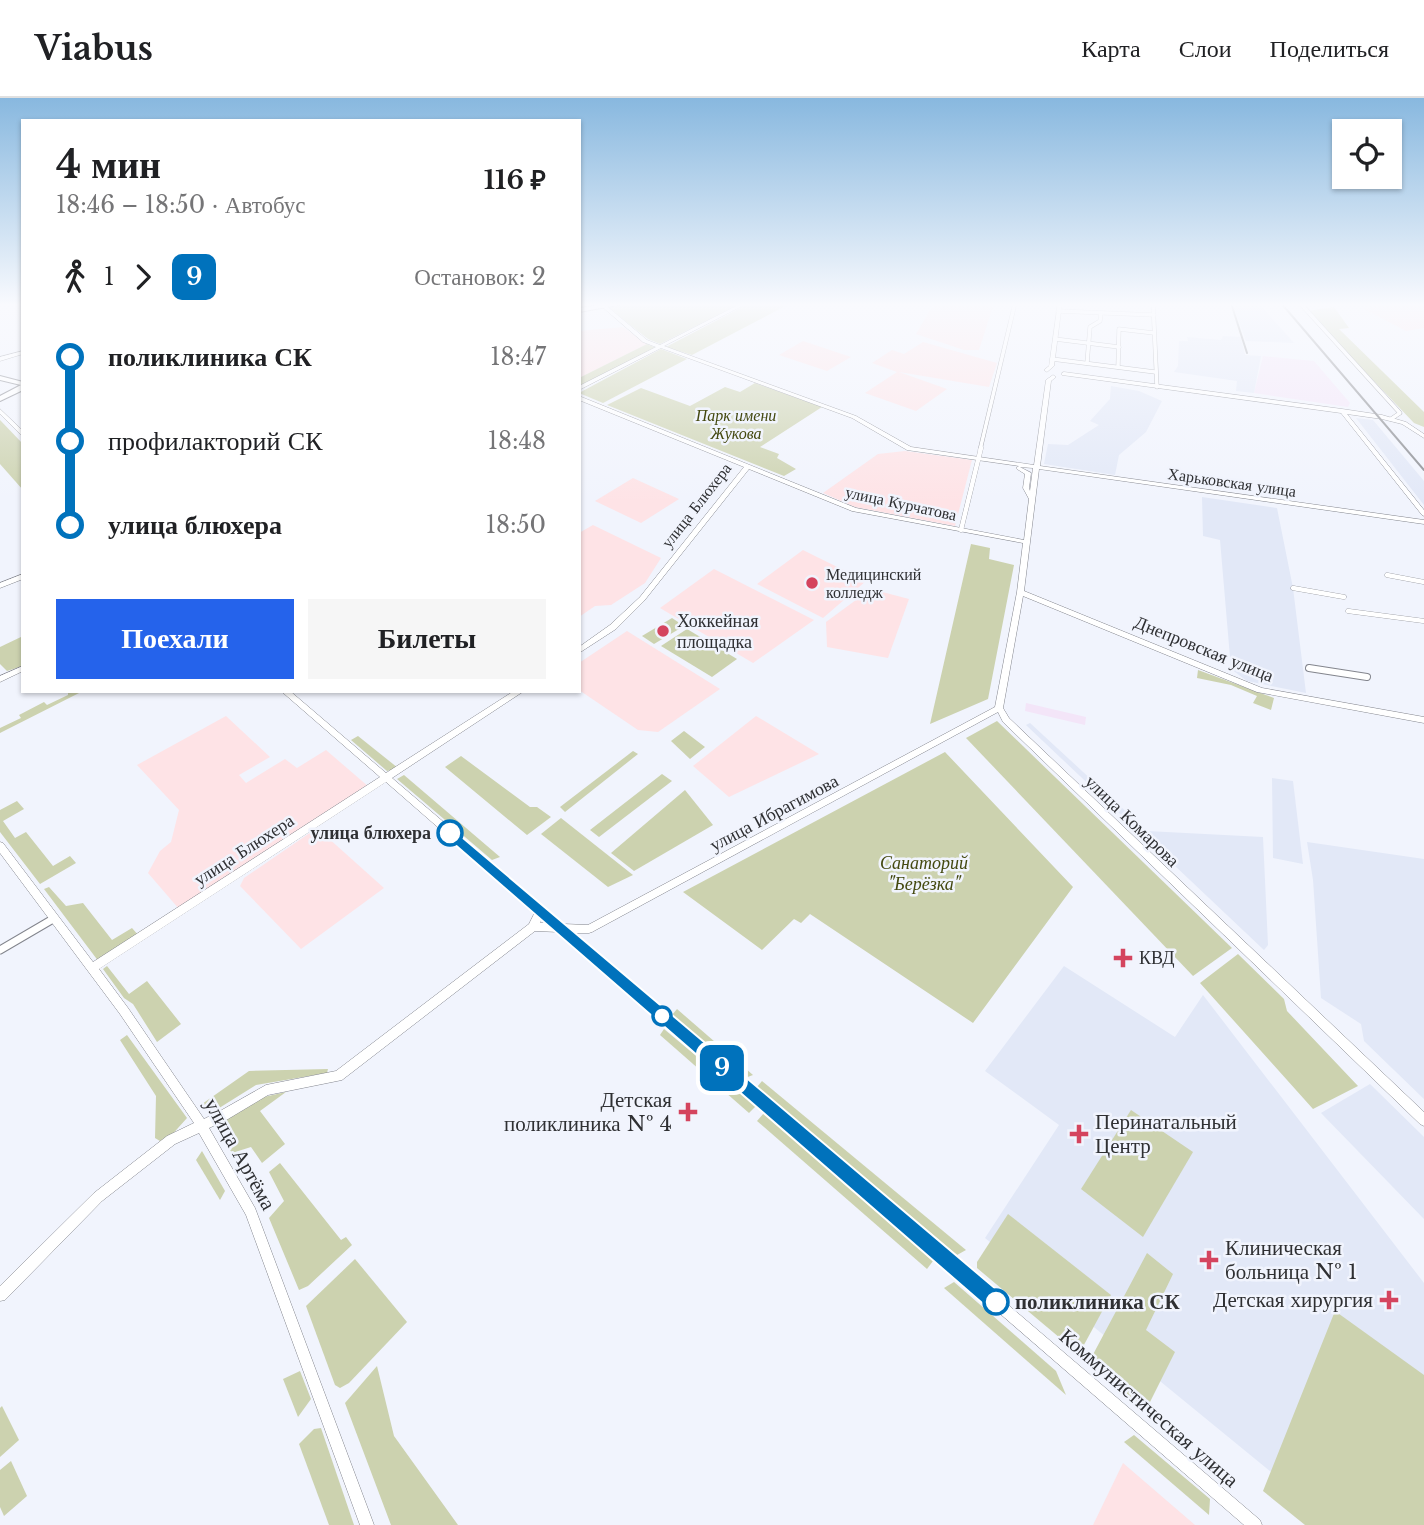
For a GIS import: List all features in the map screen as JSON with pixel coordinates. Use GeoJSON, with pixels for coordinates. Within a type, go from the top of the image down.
{"type":"FeatureCollection","features":[{"type":"Feature","properties":{"kind":"main road"},"geometry":{"type":"LineString","coordinates":[[0,378],[20,385],[1,399]]}},
{"type":"Feature","properties":{"kind":"street"},"geometry":{"type":"LineString","coordinates":[[581,387],[616,370]]}},
{"type":"Feature","properties":{"kind":"street"},"geometry":{"type":"LineString","coordinates":[[724,370],[848,414],[906,448],[1024,470],[1028,475],[1026,488],[1031,498]]}},
{"type":"Feature","properties":{"kind":"street"},"geometry":{"type":"LineString","coordinates":[[961,530],[1000,370]]}},
{"type":"Feature","properties":{"kind":"street"},"geometry":{"type":"LineString","coordinates":[[1049,371],[1056,370]]}},
{"type":"Feature","properties":{"kind":"street"},"geometry":{"type":"LineString","coordinates":[[1049,371],[1057,370],[1063,375]]}},
{"type":"Feature","properties":{"kind":"street"},"geometry":{"type":"LineString","coordinates":[[1133,370],[1156,372],[1157,387]]}},
{"type":"Feature","properties":{"kind":"street"},"geometry":{"type":"LineString","coordinates":[[1361,370],[1400,413],[1391,419]]}},
{"type":"Feature","properties":{"kind":"street"},"geometry":{"type":"LineString","coordinates":[[1049,371],[1072,377],[1391,419],[1424,436]]}},
{"type":"Feature","properties":{"kind":"street"},"geometry":{"type":"LineString","coordinates":[[999,708],[1020,592],[1049,371]]}},
{"type":"Feature","properties":{"kind":"street","name":"улица Курчатова"},"geometry":{"type":"LineString","coordinates":[[581,399],[854,510],[1026,542]]}},
{"type":"Feature","properties":{"kind":"street"},"geometry":{"type":"LineString","coordinates":[[0,411],[21,433]]}},
{"type":"Feature","properties":{"kind":"street"},"geometry":{"type":"LineString","coordinates":[[1342,411],[1424,514]]}},
{"type":"Feature","properties":{"kind":"street"},"geometry":{"type":"LineString","coordinates":[[980,460],[1028,463],[1033,460],[1039,446]]}},
{"type":"Feature","properties":{"kind":"street","name":"Харьковская улица"},"geometry":{"type":"LineString","coordinates":[[980,460],[1424,522]]}},
{"type":"Feature","properties":{"kind":"street","name":"улица Блюхера"},"geometry":{"type":"LineString","coordinates":[[581,650],[613,627],[642,598],[748,466]]}},
{"type":"Feature","properties":{"kind":"street"},"geometry":{"type":"LineString","coordinates":[[998,537],[1017,534],[1028,519]]}},
{"type":"Feature","properties":{"kind":"street"},"geometry":{"type":"LineString","coordinates":[[1387,575],[1424,582]]}},
{"type":"Feature","properties":{"kind":"street"},"geometry":{"type":"LineString","coordinates":[[0,586],[21,577]]}},
{"type":"Feature","properties":{"kind":"street"},"geometry":{"type":"LineString","coordinates":[[1293,588],[1344,597]]}},
{"type":"Feature","properties":{"kind":"street","name":"Днепровская улица"},"geometry":{"type":"LineString","coordinates":[[1020,592],[1260,690],[1424,720]]}},
{"type":"Feature","properties":{"kind":"street"},"geometry":{"type":"LineString","coordinates":[[1348,611],[1424,621]]}},
{"type":"Feature","properties":{"kind":"street"},"geometry":{"type":"LineString","coordinates":[[1309,668],[1367,677]]}},
{"type":"Feature","properties":{"kind":"street"},"geometry":{"type":"LineString","coordinates":[[0,679],[21,669]]}},
{"type":"Feature","properties":{"kind":"street","name":"Коммунистическая улица"},"geometry":{"type":"LineString","coordinates":[[287,693],[1255,1525]]}},
{"type":"Feature","properties":{"kind":"street","name":"улица Блюхера"},"geometry":{"type":"LineString","coordinates":[[92,968],[517,693]]}},
{"type":"Feature","properties":{"kind":"street","name":"улица Ибрагимова"},"geometry":{"type":"LineString","coordinates":[[575,941],[589,929],[999,708]]}},
{"type":"Feature","properties":{"kind":"street","name":"улица Комарова"},"geometry":{"type":"LineString","coordinates":[[999,708],[1006,720],[1106,819],[1424,1120]]}},
{"type":"Feature","properties":{"kind":"street","name":"улица Артёма"},"geometry":{"type":"LineString","coordinates":[[0,846],[92,968],[202,1125],[251,1212],[367,1525]]}},
{"type":"Feature","properties":{"kind":"street"},"geometry":{"type":"LineString","coordinates":[[0,1294],[98,1197],[171,1140],[266,1090],[338,1076],[533,927],[540,911]]}},
{"type":"Feature","properties":{"kind":"street"},"geometry":{"type":"LineString","coordinates":[[0,950],[53,919]]}},
{"type":"Feature","properties":{"kind":"street"},"geometry":{"type":"LineString","coordinates":[[533,927],[589,929]]}},
{"type":"Feature","properties":{"kind":"shaded area"},"geometry":{"type":"Polygon","coordinates":[[[581,370],[596,370],[581,377],[581,370]]]}},
{"type":"Feature","properties":{"kind":"shaded area"},"geometry":{"type":"Polygon","coordinates":[[[890,370],[995,370],[989,387],[899,372],[947,389],[916,411],[865,393],[897,372],[890,370]]]}},
{"type":"Feature","properties":{"kind":"shaded area"},"geometry":{"type":"Polygon","coordinates":[[[1176,370],[1258,370],[1254,393],[1236,391],[1237,381],[1174,372],[1176,370]]]}},
{"type":"Feature","properties":{"kind":"shaded area"},"geometry":{"type":"Polygon","coordinates":[[[1260,370],[1321,370],[1350,403],[1348,407],[1254,393],[1260,370]]]}},
{"type":"Feature","properties":{"kind":"shaded area"},"geometry":{"type":"Polygon","coordinates":[[[1111,386],[1139,391],[1162,401],[1146,432],[1119,455],[1115,475],[1044,464],[1048,444],[1068,445],[1099,425],[1090,421],[1110,399],[1111,386]]]}},
{"type":"Feature","properties":{"kind":"shaded area"},"geometry":{"type":"Polygon","coordinates":[[[1356,418],[1373,420],[1424,481],[1424,505],[1356,418]]]}},
{"type":"Feature","properties":{"kind":"shaded area"},"geometry":{"type":"Polygon","coordinates":[[[905,451],[972,460],[955,526],[855,507],[823,493],[878,454],[905,451]]]}},
{"type":"Feature","properties":{"kind":"shaded area"},"geometry":{"type":"Polygon","coordinates":[[[633,478],[679,499],[641,523],[595,501],[633,478]]]}},
{"type":"Feature","properties":{"kind":"shaded area"},"geometry":{"type":"Polygon","coordinates":[[[1202,497],[1277,508],[1293,588],[1306,693],[1247,681],[1231,669],[1220,540],[1203,536],[1202,497]]]}},
{"type":"Feature","properties":{"kind":"shaded area"},"geometry":{"type":"Polygon","coordinates":[[[593,525],[661,558],[645,583],[611,605],[595,606],[581,616],[581,532],[593,525]]]}},
{"type":"Feature","properties":{"kind":"shaded area","name":"Медицинский колледж"},"geometry":{"type":"Polygon","coordinates":[[[803,550],[866,581],[823,618],[757,584],[803,550]]]}},
{"type":"Feature","properties":{"kind":"shaded area"},"geometry":{"type":"Polygon","coordinates":[[[714,569],[814,620],[753,663],[660,608],[714,569]]]}},
{"type":"Feature","properties":{"kind":"shaded area"},"geometry":{"type":"Polygon","coordinates":[[[871,589],[909,599],[888,658],[827,647],[826,622],[871,589]]]}},
{"type":"Feature","properties":{"kind":"shaded area"},"geometry":{"type":"Polygon","coordinates":[[[627,631],[720,689],[658,732],[638,730],[581,691],[581,662],[627,631]]]}},
{"type":"Feature","properties":{"kind":"shaded area"},"geometry":{"type":"Polygon","coordinates":[[[1026,703],[1086,717],[1085,725],[1025,711],[1026,703]]]}},
{"type":"Feature","properties":{"kind":"shaded area"},"geometry":{"type":"Polygon","coordinates":[[[226,716],[270,757],[239,775],[246,783],[285,759],[297,768],[326,750],[369,787],[179,909],[148,873],[160,851],[171,842],[179,810],[137,765],[226,716]]]}},
{"type":"Feature","properties":{"kind":"shaded area"},"geometry":{"type":"Polygon","coordinates":[[[756,716],[819,754],[729,797],[693,766],[756,716]]]}},
{"type":"Feature","properties":{"kind":"shaded area"},"geometry":{"type":"Polygon","coordinates":[[[1030,723],[1147,831],[1263,837],[1268,945],[1264,950],[1026,725],[1030,723]]]}},
{"type":"Feature","properties":{"kind":"shaded area"},"geometry":{"type":"Polygon","coordinates":[[[1272,778],[1293,781],[1303,864],[1273,858],[1272,778]]]}},
{"type":"Feature","properties":{"kind":"shaded area"},"geometry":{"type":"Polygon","coordinates":[[[317,828],[384,888],[301,949],[240,886],[244,878],[317,828]]]}},
{"type":"Feature","properties":{"kind":"shaded area"},"geometry":{"type":"Polygon","coordinates":[[[1307,842],[1424,859],[1424,1099],[1364,1041],[1361,1024],[1321,998],[1313,880],[1307,842]]]}},
{"type":"Feature","properties":{"kind":"shaded area","name":"Клиническая больница № 1"},"geometry":{"type":"Polygon","coordinates":[[[1064,966],[1175,1037],[1203,995],[1424,1283],[1424,1472],[1336,1525],[985,1238],[1059,1125],[985,1071],[1064,966]]]}},
{"type":"Feature","properties":{"kind":"shaded area"},"geometry":{"type":"Polygon","coordinates":[[[1370,1084],[1424,1137],[1424,1219],[1321,1113],[1370,1084]]]}},
{"type":"Feature","properties":{"kind":"shaded area"},"geometry":{"type":"Polygon","coordinates":[[[1123,1463],[1195,1525],[1093,1525],[1123,1463]]]}},
{"type":"Feature","properties":{"kind":"green space"},"geometry":{"type":"Polygon","coordinates":[[[596,370],[613,370],[581,386],[581,377],[596,370]]]}},
{"type":"Feature","properties":{"kind":"green space"},"geometry":{"type":"Polygon","coordinates":[[[623,370],[667,370],[603,403],[581,392],[623,370]]]}},
{"type":"Feature","properties":{"kind":"green space"},"geometry":{"type":"Polygon","coordinates":[[[1363,370],[1381,370],[1424,412],[1424,427],[1414,423],[1363,370]]]}},
{"type":"Feature","properties":{"kind":"green space","name":"Парк имени Жукова"},"geometry":{"type":"Polygon","coordinates":[[[755,383],[822,407],[760,447],[779,454],[777,458],[796,469],[784,476],[607,405],[641,388],[690,406],[725,387],[740,392],[755,383]]]}},
{"type":"Feature","properties":{"kind":"green space"},"geometry":{"type":"Polygon","coordinates":[[[0,420],[21,442],[21,488],[0,464],[0,420]]]}},
{"type":"Feature","properties":{"kind":"green space"},"geometry":{"type":"Polygon","coordinates":[[[971,544],[990,548],[989,559],[1014,565],[988,699],[930,724],[971,544]]]}},
{"type":"Feature","properties":{"kind":"green space","name":"Хоккейная площадка"},"geometry":{"type":"Polygon","coordinates":[[[672,618],[684,626],[654,644],[642,636],[672,618]]]}},
{"type":"Feature","properties":{"kind":"green space"},"geometry":{"type":"Polygon","coordinates":[[[687,629],[737,659],[712,677],[661,646],[687,629]]]}},
{"type":"Feature","properties":{"kind":"green space"},"geometry":{"type":"Polygon","coordinates":[[[21,637],[21,667],[7,671],[0,664],[0,647],[21,637]]]}},
{"type":"Feature","properties":{"kind":"green space"},"geometry":{"type":"Polygon","coordinates":[[[1198,670],[1274,698],[1271,710],[1253,703],[1257,696],[1231,685],[1197,678],[1198,670]]]}},
{"type":"Feature","properties":{"kind":"green space"},"geometry":{"type":"Polygon","coordinates":[[[79,693],[0,733],[0,728],[21,718],[19,715],[44,702],[47,705],[79,693]]]}},
{"type":"Feature","properties":{"kind":"green space"},"geometry":{"type":"Polygon","coordinates":[[[997,721],[1232,948],[1193,976],[966,738],[997,721]]]}},
{"type":"Feature","properties":{"kind":"green space"},"geometry":{"type":"Polygon","coordinates":[[[684,731],[705,747],[690,759],[671,741],[684,731]]]}},
{"type":"Feature","properties":{"kind":"green space"},"geometry":{"type":"Polygon","coordinates":[[[358,736],[398,768],[387,771],[351,740],[358,736]]]}},
{"type":"Feature","properties":{"kind":"green space"},"geometry":{"type":"Polygon","coordinates":[[[633,751],[638,754],[565,812],[560,807],[633,751]]]}},
{"type":"Feature","properties":{"kind":"green space","name":"Санаторий \"Берёзка\""},"geometry":{"type":"Polygon","coordinates":[[[945,752],[1073,887],[973,1023],[810,914],[801,923],[794,919],[762,950],[683,892],[945,752]]]}},
{"type":"Feature","properties":{"kind":"green space"},"geometry":{"type":"Polygon","coordinates":[[[461,756],[530,807],[537,807],[551,817],[527,835],[445,767],[461,756]]]}},
{"type":"Feature","properties":{"kind":"green space"},"geometry":{"type":"Polygon","coordinates":[[[662,774],[672,781],[599,837],[590,830],[662,774]]]}},
{"type":"Feature","properties":{"kind":"green space"},"geometry":{"type":"Polygon","coordinates":[[[404,775],[500,857],[492,860],[397,779],[404,775]]]}},
{"type":"Feature","properties":{"kind":"green space"},"geometry":{"type":"Polygon","coordinates":[[[685,790],[713,825],[634,871],[611,853],[685,790]]]}},
{"type":"Feature","properties":{"kind":"green space"},"geometry":{"type":"Polygon","coordinates":[[[17,801],[24,809],[3,821],[15,838],[26,832],[53,866],[70,856],[76,863],[40,884],[0,832],[0,810],[17,801]]]}},
{"type":"Feature","properties":{"kind":"green space"},"geometry":{"type":"Polygon","coordinates":[[[561,818],[633,875],[608,887],[541,834],[561,818]]]}},
{"type":"Feature","properties":{"kind":"green space"},"geometry":{"type":"Polygon","coordinates":[[[49,887],[66,906],[83,903],[112,940],[132,928],[139,936],[99,962],[44,889],[49,887]]]}},
{"type":"Feature","properties":{"kind":"green space"},"geometry":{"type":"Polygon","coordinates":[[[1238,954],[1284,999],[1287,1011],[1358,1086],[1313,1109],[1200,983],[1238,954]]]}},
{"type":"Feature","properties":{"kind":"green space"},"geometry":{"type":"Polygon","coordinates":[[[107,966],[129,994],[147,981],[181,1024],[157,1042],[133,1004],[124,998],[103,969],[107,966]]]}},
{"type":"Feature","properties":{"kind":"green space"},"geometry":{"type":"Polygon","coordinates":[[[677,1009],[753,1075],[745,1078],[672,1015],[677,1009]]]}},
{"type":"Feature","properties":{"kind":"green space"},"geometry":{"type":"Polygon","coordinates":[[[664,1029],[756,1106],[749,1113],[660,1035],[664,1029]]]}},
{"type":"Feature","properties":{"kind":"green space"},"geometry":{"type":"Polygon","coordinates":[[[127,1035],[187,1118],[169,1138],[160,1141],[155,1138],[156,1096],[120,1040],[127,1035]]]}},
{"type":"Feature","properties":{"kind":"green space"},"geometry":{"type":"Polygon","coordinates":[[[328,1069],[327,1073],[256,1085],[216,1110],[202,1104],[249,1071],[328,1069]]]}},
{"type":"Feature","properties":{"kind":"green space"},"geometry":{"type":"Polygon","coordinates":[[[762,1081],[966,1250],[957,1255],[757,1087],[762,1081]]]}},
{"type":"Feature","properties":{"kind":"green space"},"geometry":{"type":"Polygon","coordinates":[[[286,1092],[260,1111],[285,1144],[262,1163],[251,1147],[232,1153],[217,1130],[220,1124],[255,1099],[286,1092]]]}},
{"type":"Feature","properties":{"kind":"green space"},"geometry":{"type":"Polygon","coordinates":[[[1131,1110],[1193,1152],[1143,1237],[1081,1189],[1131,1110]]]}},
{"type":"Feature","properties":{"kind":"green space"},"geometry":{"type":"Polygon","coordinates":[[[764,1113],[933,1261],[927,1269],[757,1121],[764,1113]]]}},
{"type":"Feature","properties":{"kind":"green space"},"geometry":{"type":"Polygon","coordinates":[[[202,1151],[225,1191],[220,1200],[196,1160],[202,1151]]]}},
{"type":"Feature","properties":{"kind":"green space"},"geometry":{"type":"Polygon","coordinates":[[[280,1163],[341,1240],[346,1237],[352,1245],[308,1286],[299,1290],[269,1218],[284,1201],[269,1172],[280,1163]]]}},
{"type":"Feature","properties":{"kind":"green space"},"geometry":{"type":"Polygon","coordinates":[[[1008,1214],[1111,1295],[1079,1354],[977,1268],[977,1262],[1008,1214]]]}},
{"type":"Feature","properties":{"kind":"green space"},"geometry":{"type":"Polygon","coordinates":[[[1147,1253],[1173,1274],[1146,1330],[1175,1352],[1146,1410],[1089,1362],[1147,1253]]]}},
{"type":"Feature","properties":{"kind":"green space"},"geometry":{"type":"Polygon","coordinates":[[[355,1259],[407,1322],[349,1383],[340,1388],[335,1385],[306,1306],[355,1259]]]}},
{"type":"Feature","properties":{"kind":"green space"},"geometry":{"type":"Polygon","coordinates":[[[954,1282],[1056,1371],[1066,1395],[944,1288],[954,1282]]]}},
{"type":"Feature","properties":{"kind":"green space"},"geometry":{"type":"Polygon","coordinates":[[[1335,1311],[1424,1375],[1424,1525],[1305,1525],[1263,1491],[1335,1311]]]}},
{"type":"Feature","properties":{"kind":"green space"},"geometry":{"type":"Polygon","coordinates":[[[377,1366],[394,1436],[458,1525],[391,1525],[345,1403],[377,1366]]]}},
{"type":"Feature","properties":{"kind":"green space"},"geometry":{"type":"Polygon","coordinates":[[[300,1371],[311,1399],[298,1417],[283,1379],[300,1371]]]}},
{"type":"Feature","properties":{"kind":"green space"},"geometry":{"type":"Polygon","coordinates":[[[2,1406],[19,1440],[0,1457],[0,1408],[2,1406]]]}},
{"type":"Feature","properties":{"kind":"green space"},"geometry":{"type":"Polygon","coordinates":[[[321,1428],[354,1525],[329,1525],[299,1444],[314,1429],[321,1428]]]}},
{"type":"Feature","properties":{"kind":"green space"},"geometry":{"type":"Polygon","coordinates":[[[1134,1435],[1210,1499],[1209,1515],[1124,1442],[1134,1435]]]}},
{"type":"Feature","properties":{"kind":"green space"},"geometry":{"type":"Polygon","coordinates":[[[11,1461],[27,1496],[4,1516],[0,1507],[0,1470],[11,1461]]]}},
{"type":"Feature","properties":{"kind":"railway"},"geometry":{"type":"LineString","coordinates":[[1338,370],[1424,470]]}},
{"type":"Feature","properties":{"kind":"bus line","name":"9"},"geometry":{"type":"LineString","coordinates":[[450,833],[996,1302]]}},
{"type":"Feature","properties":{"kind":"place","name":"Медицинский колледж"},"geometry":{"type":"Point","coordinates":[812,583]}},
{"type":"Feature","properties":{"kind":"place","name":"Хоккейная площадка"},"geometry":{"type":"Point","coordinates":[663,631]}},
{"type":"Feature","properties":{"kind":"place","name":"улица блюхера"},"geometry":{"type":"Point","coordinates":[450,833]}},
{"type":"Feature","properties":{"kind":"place","name":"КВД"},"geometry":{"type":"Point","coordinates":[1123,958]}},
{"type":"Feature","properties":{"kind":"place","name":"Детская поликлиника № 4"},"geometry":{"type":"Point","coordinates":[688,1112]}},
{"type":"Feature","properties":{"kind":"place","name":"Перинатальный Центр"},"geometry":{"type":"Point","coordinates":[1079,1134]}},
{"type":"Feature","properties":{"kind":"place","name":"Клиническая больница № 1"},"geometry":{"type":"Point","coordinates":[1209,1260]}},
{"type":"Feature","properties":{"kind":"place","name":"Детская хирургия"},"geometry":{"type":"Point","coordinates":[1389,1300]}},
{"type":"Feature","properties":{"kind":"place","name":"поликлиника СК"},"geometry":{"type":"Point","coordinates":[996,1302]}}]}
